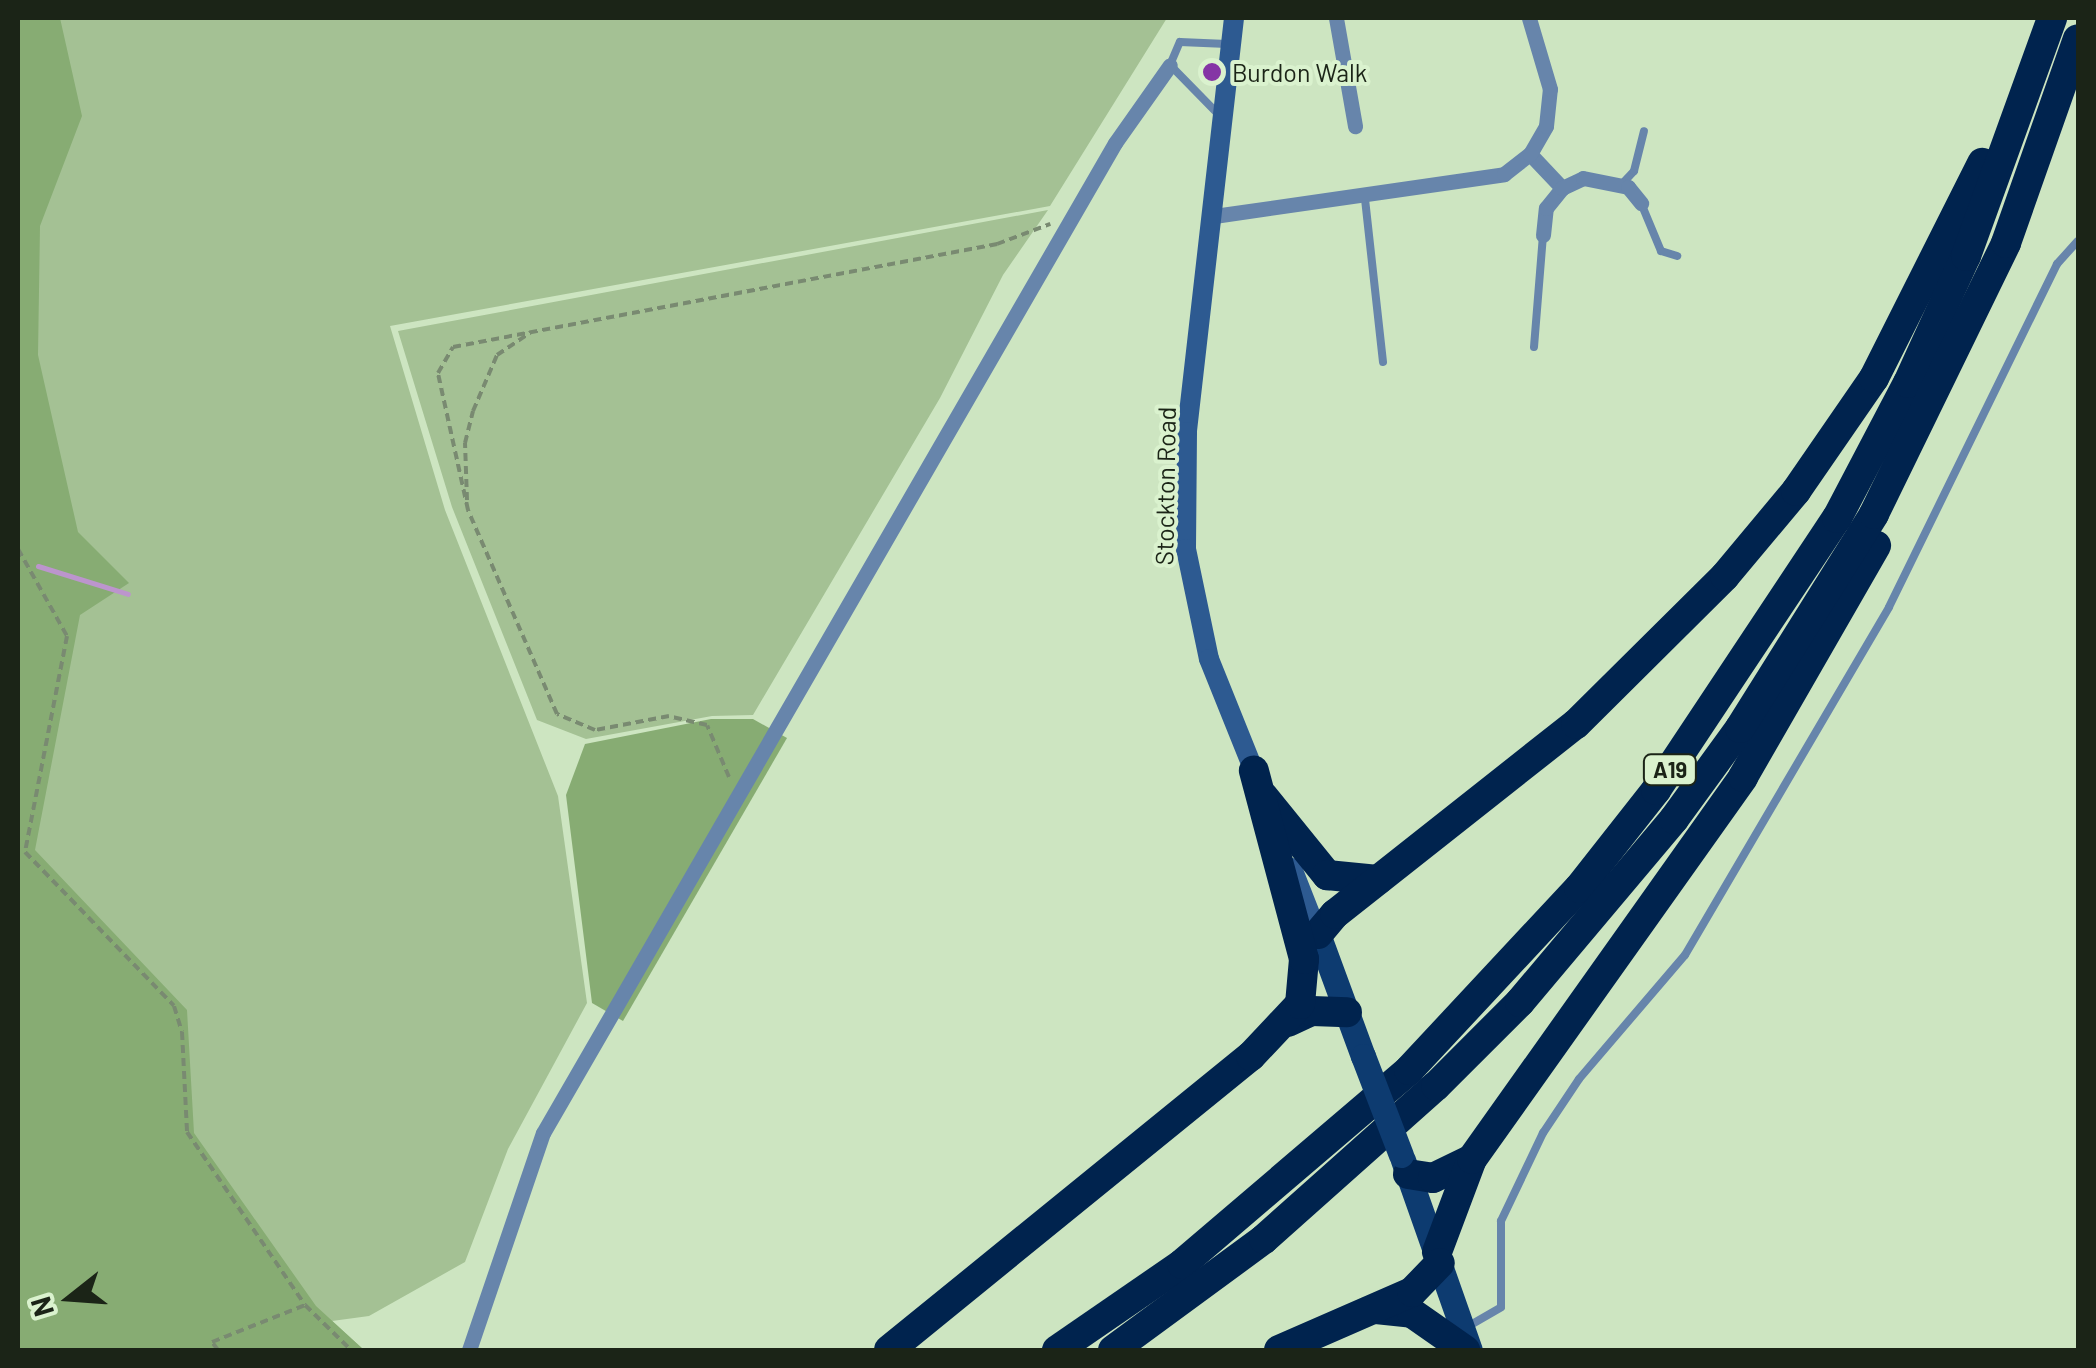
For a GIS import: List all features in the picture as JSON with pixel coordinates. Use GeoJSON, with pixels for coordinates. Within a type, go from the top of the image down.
{"type":"FeatureCollection","features":[{"type":"Feature","properties":{"kind":"highway"},"geometry":{"type":"LineString","coordinates":[[1318,934],[1378,880],[1638,669],[1796,491],[1921,296],[2042,18]]}},
{"type":"Feature","properties":{"kind":"highway","name":"A19"},"geometry":{"type":"LineString","coordinates":[[1058,1350],[1182,1264],[1409,1070],[1579,888],[1656,790],[1837,518],[1908,382],[1966,256],[2052,18]]}},
{"type":"Feature","properties":{"kind":"highway","name":"A19"},"geometry":{"type":"LineString","coordinates":[[1113,1350],[1341,1175],[1520,1002],[1686,804],[1803,632],[1874,514],[1944,378],[2006,243],[2078,39]]}},
{"type":"Feature","properties":{"kind":"highway"},"geometry":{"type":"LineString","coordinates":[[1279,1350],[1412,1292],[1438,1258],[1472,1159],[1743,777],[1856,586],[1925,447],[1944,378]]}},
{"type":"Feature","properties":{"kind":"highway"},"geometry":{"type":"LineString","coordinates":[[1259,784],[1328,875],[1378,880]]}},
{"type":"Feature","properties":{"kind":"highway"},"geometry":{"type":"LineString","coordinates":[[1259,784],[1304,959],[1305,984],[1288,1022]]}},
{"type":"Feature","properties":{"kind":"highway"},"geometry":{"type":"LineString","coordinates":[[888,1350],[1288,1022],[1312,1011],[1347,1012]]}},
{"type":"Feature","properties":{"kind":"highway"},"geometry":{"type":"LineString","coordinates":[[1405,1164],[1433,1178],[1472,1159]]}},
{"type":"Feature","properties":{"kind":"highway"},"geometry":{"type":"LineString","coordinates":[[1373,1309],[1412,1313],[1466,1344]]}},
{"type":"Feature","properties":{"kind":"main road","name":"Stockton Road"},"geometry":{"type":"LineString","coordinates":[[1234,18],[1187,432],[1186,550],[1209,659],[1318,934]]}},
{"type":"Feature","properties":{"kind":"main road"},"geometry":{"type":"LineString","coordinates":[[1318,934],[1405,1164],[1466,1344]]}},
{"type":"Feature","properties":{"kind":"street"},"geometry":{"type":"LineString","coordinates":[[1336,18],[1354,126]]}},
{"type":"Feature","properties":{"kind":"street"},"geometry":{"type":"LineString","coordinates":[[1214,216],[1467,184],[1504,174],[1530,154],[1546,126],[1550,89],[1529,18]]}},
{"type":"Feature","properties":{"kind":"street"},"geometry":{"type":"LineString","coordinates":[[469,1350],[543,1133],[1073,216],[1170,66]]}},
{"type":"Feature","properties":{"kind":"street"},"geometry":{"type":"LineString","coordinates":[[1530,154],[1562,188]]}},
{"type":"Feature","properties":{"kind":"street"},"geometry":{"type":"LineString","coordinates":[[1543,234],[1546,208],[1562,188],[1583,178],[1621,185],[1641,203]]}},
{"type":"Feature","properties":{"kind":"lane"},"geometry":{"type":"LineString","coordinates":[[1224,118],[1170,66],[1180,42],[1231,45]]}},
{"type":"Feature","properties":{"kind":"lane"},"geometry":{"type":"LineString","coordinates":[[1621,185],[1634,171],[1644,131]]}},
{"type":"Feature","properties":{"kind":"lane"},"geometry":{"type":"LineString","coordinates":[[1364,198],[1383,362]]}},
{"type":"Feature","properties":{"kind":"lane"},"geometry":{"type":"LineString","coordinates":[[1641,203],[1661,251],[1677,256]]}},
{"type":"Feature","properties":{"kind":"lane"},"geometry":{"type":"LineString","coordinates":[[1534,347],[1543,234]]}},
{"type":"Feature","properties":{"kind":"lane"},"geometry":{"type":"LineString","coordinates":[[1466,1344],[1501,1306],[1501,1221],[1543,1133],[1579,1078],[1685,955],[1889,607],[2057,264],[2078,240]]}},
{"type":"Feature","properties":{"kind":"path"},"geometry":{"type":"LineString","coordinates":[[733,804],[727,759],[707,726],[669,716],[594,730],[558,714],[468,510],[438,373],[454,347],[997,244],[1073,216]]}},
{"type":"Feature","properties":{"kind":"path"},"geometry":{"type":"LineString","coordinates":[[468,510],[465,443],[473,411],[496,356],[534,331]]}},
{"type":"Feature","properties":{"kind":"path"},"geometry":{"type":"LineString","coordinates":[[18,550],[66,636],[25,852]]}},
{"type":"Feature","properties":{"kind":"path"},"geometry":{"type":"LineString","coordinates":[[18,850],[25,852],[174,1006],[182,1032],[188,1132],[305,1304],[351,1350]]}},
{"type":"Feature","properties":{"kind":"path"},"geometry":{"type":"LineString","coordinates":[[218,1350],[212,1342],[305,1304]]}},
{"type":"Feature","properties":{"kind":"green space"},"geometry":{"type":"Polygon","coordinates":[[[18,18],[1167,18],[1050,206],[390,326],[445,510],[558,796],[587,1003],[508,1149],[465,1262],[369,1316],[332,1321],[364,1350],[18,1350],[18,18]]]}},
{"type":"Feature","properties":{"kind":"green space"},"geometry":{"type":"Polygon","coordinates":[[[18,18],[60,18],[82,116],[40,226],[38,355],[78,532],[129,583],[80,615],[35,850],[187,1010],[194,1133],[316,1306],[364,1350],[18,1350],[18,18]]]}},
{"type":"Feature","properties":{"kind":"green space"},"geometry":{"type":"Polygon","coordinates":[[[1048,210],[1003,275],[940,398],[753,715],[712,716],[586,739],[537,720],[452,507],[398,331],[1048,210]]]}},
{"type":"Feature","properties":{"kind":"green space"},"geometry":{"type":"Polygon","coordinates":[[[711,719],[753,719],[787,738],[623,1021],[592,1003],[566,795],[585,744],[711,719]]]}},
{"type":"Feature","properties":{"kind":"waterway"},"geometry":{"type":"LineString","coordinates":[[38,566],[128,594]]}},
{"type":"Feature","properties":{"kind":"place","name":"Burdon Walk"},"geometry":{"type":"Point","coordinates":[1212,72]}}]}
